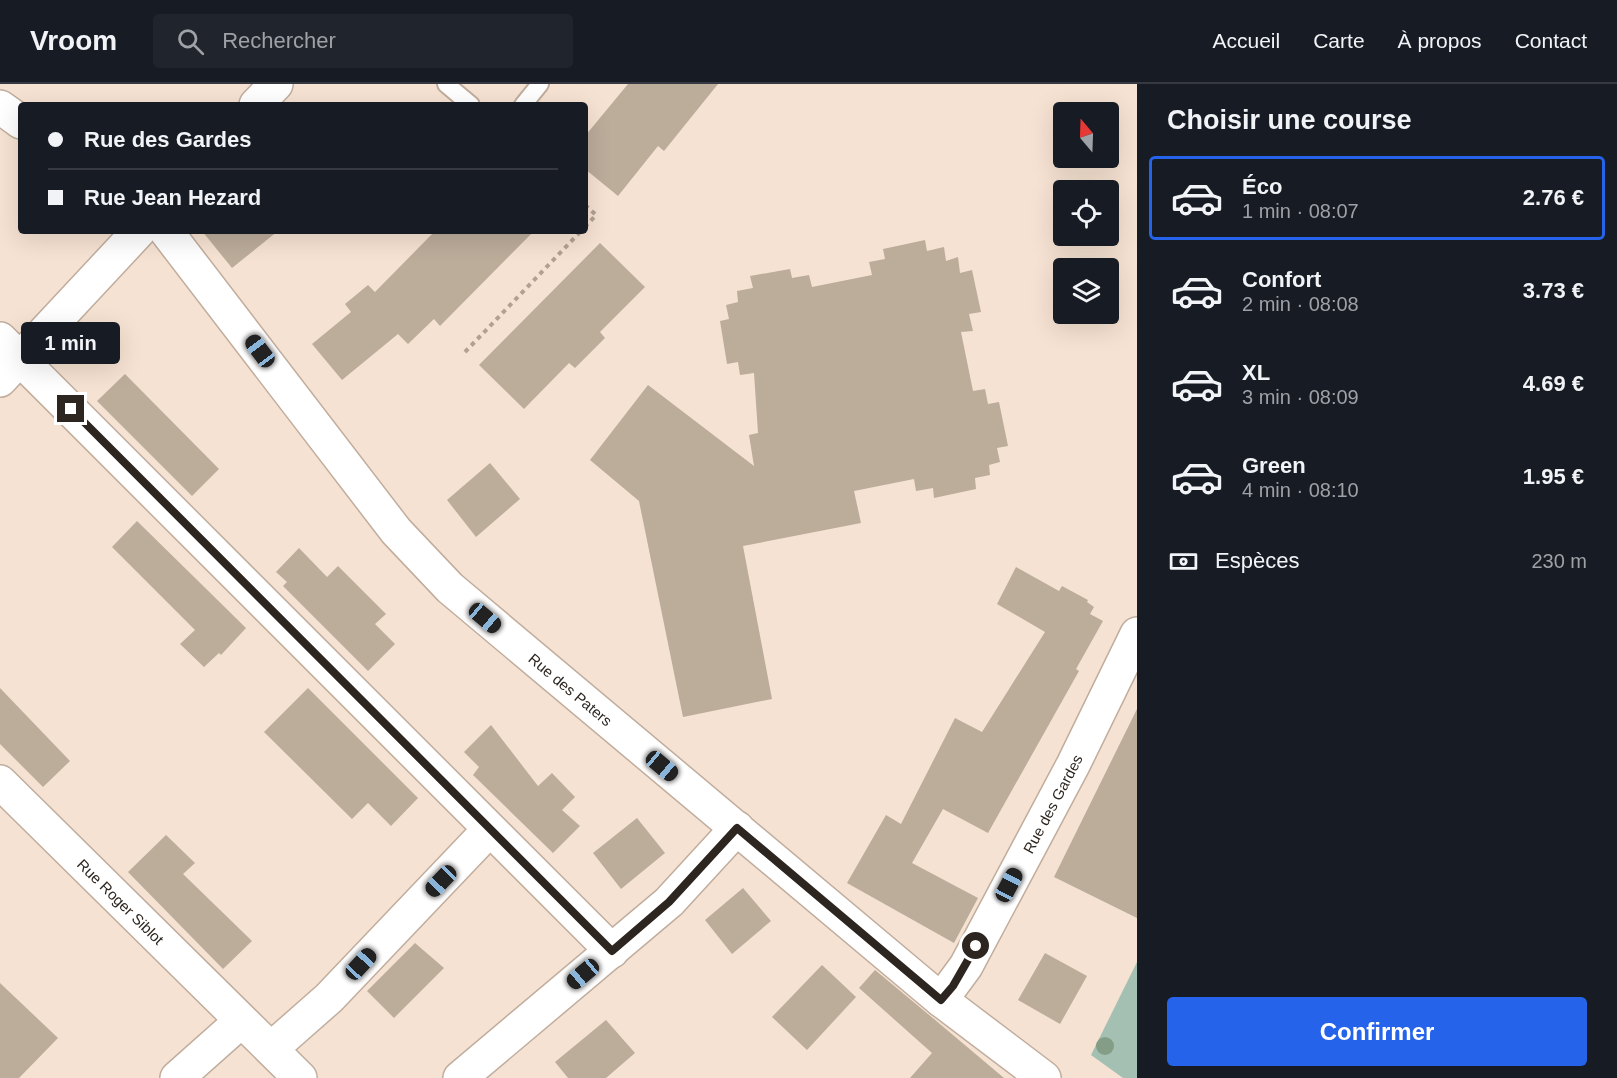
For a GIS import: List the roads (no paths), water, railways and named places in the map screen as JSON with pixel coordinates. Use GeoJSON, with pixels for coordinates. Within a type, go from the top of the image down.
{"type":"FeatureCollection","features":[{"type":"Feature","properties":{"kind":"street"},"geometry":{"type":"LineString","coordinates":[[259,102],[276,84]]}},
{"type":"Feature","properties":{"kind":"street"},"geometry":{"type":"LineString","coordinates":[[0,107],[18,120]]}},
{"type":"Feature","properties":{"kind":"street"},"geometry":{"type":"LineString","coordinates":[[136,234],[7,359],[612,951]]}},
{"type":"Feature","properties":{"kind":"street","name":"Rue des Paters"},"geometry":{"type":"LineString","coordinates":[[168,234],[421,560],[450,588],[941,1000],[1044,1078]]}},
{"type":"Feature","properties":{"kind":"street","name":"Rue des Gardes"},"geometry":{"type":"LineString","coordinates":[[941,1000],[953,986],[972,955],[1072,765],[1137,634]]}},
{"type":"Feature","properties":{"kind":"street","name":"Rue Roger Siblot"},"geometry":{"type":"LineString","coordinates":[[0,782],[240,1022],[300,1078]]}},
{"type":"Feature","properties":{"kind":"street"},"geometry":{"type":"LineString","coordinates":[[460,1078],[669,902],[737,828]]}},
{"type":"Feature","properties":{"kind":"street"},"geometry":{"type":"LineString","coordinates":[[271,1049],[329,998],[489,830]]}},
{"type":"Feature","properties":{"kind":"street"},"geometry":{"type":"LineString","coordinates":[[177,1078],[240,1022]]}},
{"type":"Feature","properties":{"kind":"lane"},"geometry":{"type":"LineString","coordinates":[[446,84],[467,102]]}},
{"type":"Feature","properties":{"kind":"lane"},"geometry":{"type":"LineString","coordinates":[[525,102],[540,84]]}}]}
